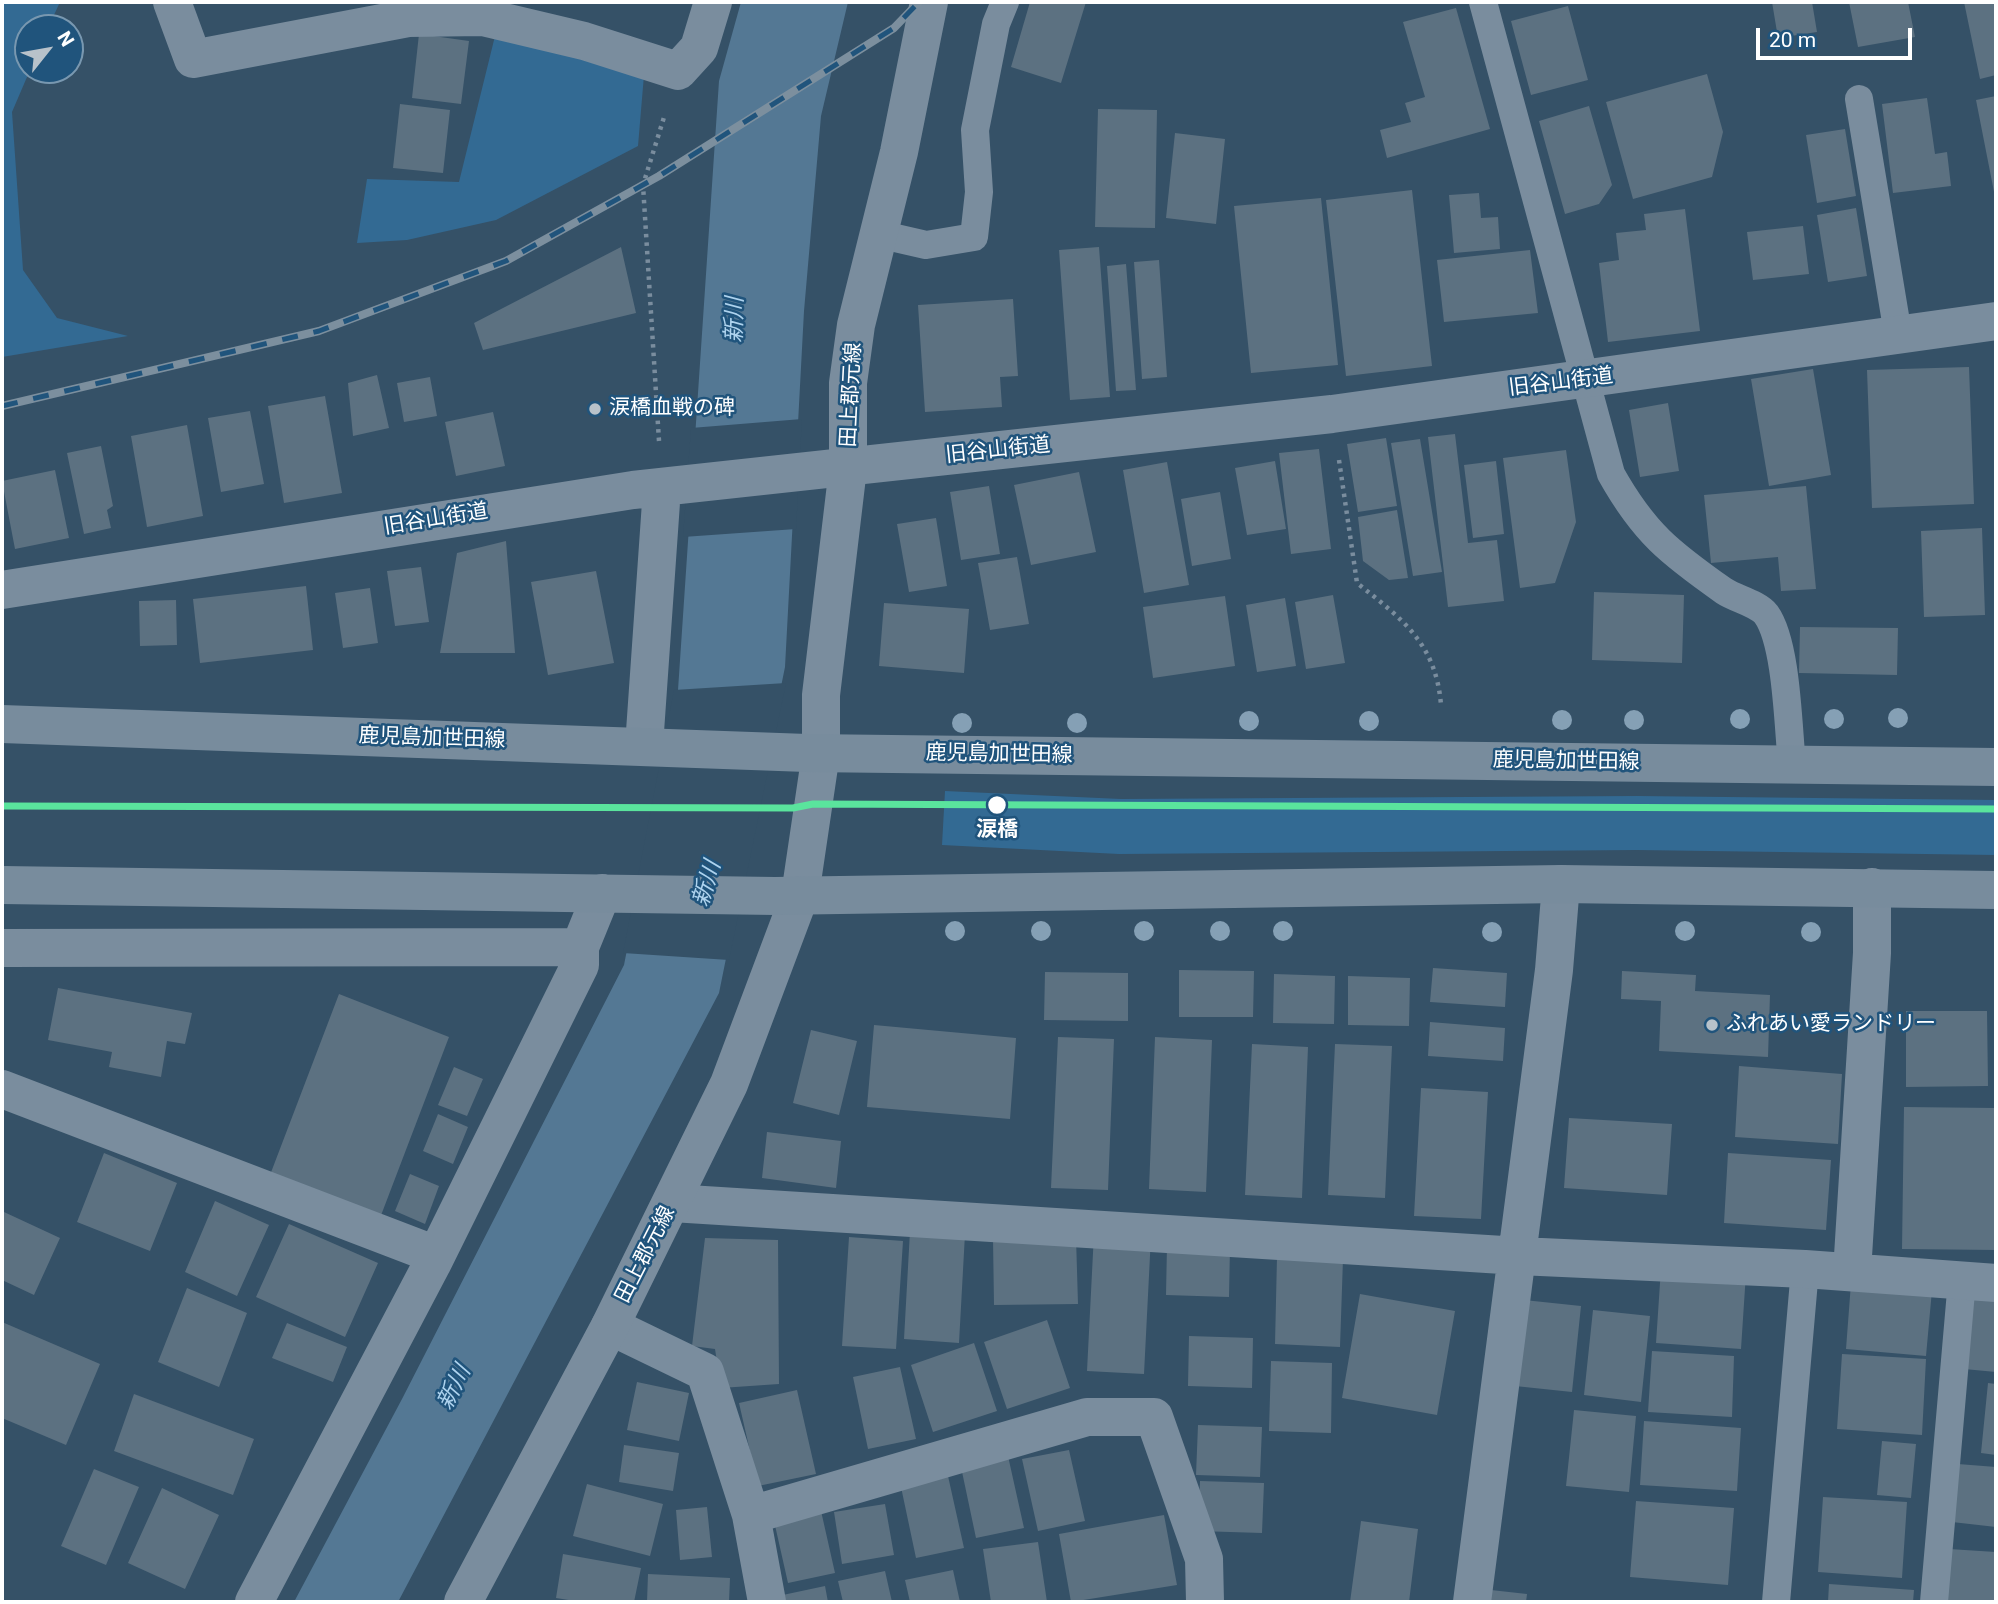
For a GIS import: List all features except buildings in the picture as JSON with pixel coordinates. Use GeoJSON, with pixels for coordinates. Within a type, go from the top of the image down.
{"type":"FeatureCollection","features":[{"type":"Feature","properties":{"kind":"main road","name":"鹿児島加世田線"},"geometry":{"type":"LineString","coordinates":[[2,724],[814,753],[1996,767]]}},
{"type":"Feature","properties":{"kind":"main road"},"geometry":{"type":"LineString","coordinates":[[2,885],[919,896],[1561,884],[1996,890]]}},
{"type":"Feature","properties":{"kind":"street"},"geometry":{"type":"LineString","coordinates":[[172,2],[193,59],[408,18],[481,9],[678,71],[699,48],[713,2]]}},
{"type":"Feature","properties":{"kind":"street","name":"田上郡元線"},"geometry":{"type":"LineString","coordinates":[[463,1602],[610,1326],[729,1084],[788,895],[814,753],[821,695],[848,468],[848,383],[856,325],[900,152],[929,2]]}},
{"type":"Feature","properties":{"kind":"street","name":"旧谷山街道"},"geometry":{"type":"LineString","coordinates":[[2,590],[662,488],[1332,414],[1996,321]]}},
{"type":"Feature","properties":{"kind":"street"},"geometry":{"type":"LineString","coordinates":[[654,746],[662,488]]}},
{"type":"Feature","properties":{"kind":"street"},"geometry":{"type":"LineString","coordinates":[[1472,1602],[1556,960],[1561,884]]}},
{"type":"Feature","properties":{"kind":"street"},"geometry":{"type":"LineString","coordinates":[[1852,1272],[1872,953],[1872,887]]}},
{"type":"Feature","properties":{"kind":"street"},"geometry":{"type":"LineString","coordinates":[[254,1602],[436,1255],[580,965],[580,947],[617,894]]}},
{"type":"Feature","properties":{"kind":"street"},"geometry":{"type":"LineString","coordinates":[[2,948],[580,947]]}},
{"type":"Feature","properties":{"kind":"street"},"geometry":{"type":"LineString","coordinates":[[2,1089],[436,1255]]}},
{"type":"Feature","properties":{"kind":"street"},"geometry":{"type":"LineString","coordinates":[[672,1203],[1519,1256],[1805,1269],[1979,1282]]}},
{"type":"Feature","properties":{"kind":"street"},"geometry":{"type":"LineString","coordinates":[[610,1326],[705,1372],[751,1515],[766,1602]]}},
{"type":"Feature","properties":{"kind":"street"},"geometry":{"type":"LineString","coordinates":[[751,1515],[1087,1417],[1154,1417],[1204,1559],[1205,1602]]}},
{"type":"Feature","properties":{"kind":"lane"},"geometry":{"type":"LineString","coordinates":[[878,234],[926,245],[974,237],[979,192],[975,130],[996,24],[1005,2]]}},
{"type":"Feature","properties":{"kind":"lane"},"geometry":{"type":"LineString","coordinates":[[1483,2],[1588,380],[1611,474],[1633,512],[1665,549],[1727,594],[1765,612],[1778,637],[1792,765]]}},
{"type":"Feature","properties":{"kind":"lane"},"geometry":{"type":"LineString","coordinates":[[1859,99],[1898,334]]}},
{"type":"Feature","properties":{"kind":"lane"},"geometry":{"type":"LineString","coordinates":[[1776,1602],[1805,1269]]}},
{"type":"Feature","properties":{"kind":"lane"},"geometry":{"type":"LineString","coordinates":[[1934,1602],[1979,1282]]}},
{"type":"Feature","properties":{"kind":"path"},"geometry":{"type":"LineString","coordinates":[[662,488],[643,185],[678,71]]}},
{"type":"Feature","properties":{"kind":"path"},"geometry":{"type":"LineString","coordinates":[[1332,414],[1357,583],[1407,622],[1438,676],[1441,705]]}},
{"type":"Feature","properties":{"kind":"shaded area"},"geometry":{"type":"Polygon","coordinates":[[[2,2],[60,2],[54,14],[14,14],[14,84],[24,84],[12,112],[23,270],[57,318],[128,336],[2,357],[2,2]]]}},
{"type":"Feature","properties":{"kind":"shaded area"},"geometry":{"type":"Polygon","coordinates":[[[495,36],[644,75],[638,146],[496,220],[407,240],[357,243],[367,179],[459,182],[495,36]]]}},
{"type":"Feature","properties":{"kind":"shaded area"},"geometry":{"type":"Polygon","coordinates":[[[945,791],[1121,799],[1637,796],[1996,800],[1996,855],[1637,850],[1119,854],[942,845],[945,791]]]}},
{"type":"Feature","properties":{"kind":"water","name":"新川"},"geometry":{"type":"Polygon","coordinates":[[[741,2],[848,2],[821,116],[804,311],[785,667],[719,993],[398,1602],[294,1602],[402,1399],[624,965],[678,690],[719,81],[741,2]]]}},
{"type":"Feature","properties":{"kind":"pier"},"geometry":{"type":"Polygon","coordinates":[[[802,419],[796,529],[683,537],[691,428],[802,419]]]}},
{"type":"Feature","properties":{"kind":"pier"},"geometry":{"type":"Polygon","coordinates":[[[786,683],[729,960],[623,953],[674,690],[786,683]]]}},
{"type":"Feature","properties":{"kind":"railway"},"geometry":{"type":"LineString","coordinates":[[2,406],[319,331],[506,261],[659,176],[894,28],[919,2]]}},
{"type":"Feature","properties":{"kind":"transit line"},"geometry":{"type":"LineString","coordinates":[[2,806],[793,808],[813,804],[1996,809]]}},
{"type":"Feature","properties":{"kind":"place","name":"涙橋血戦の碑"},"geometry":{"type":"Point","coordinates":[595,409]}},
{"type":"Feature","properties":{"kind":"place","name":"涙橋"},"geometry":{"type":"Point","coordinates":[997,805]}},
{"type":"Feature","properties":{"kind":"place","name":"ふれあい愛ランドリー"},"geometry":{"type":"Point","coordinates":[1712,1025]}}]}
